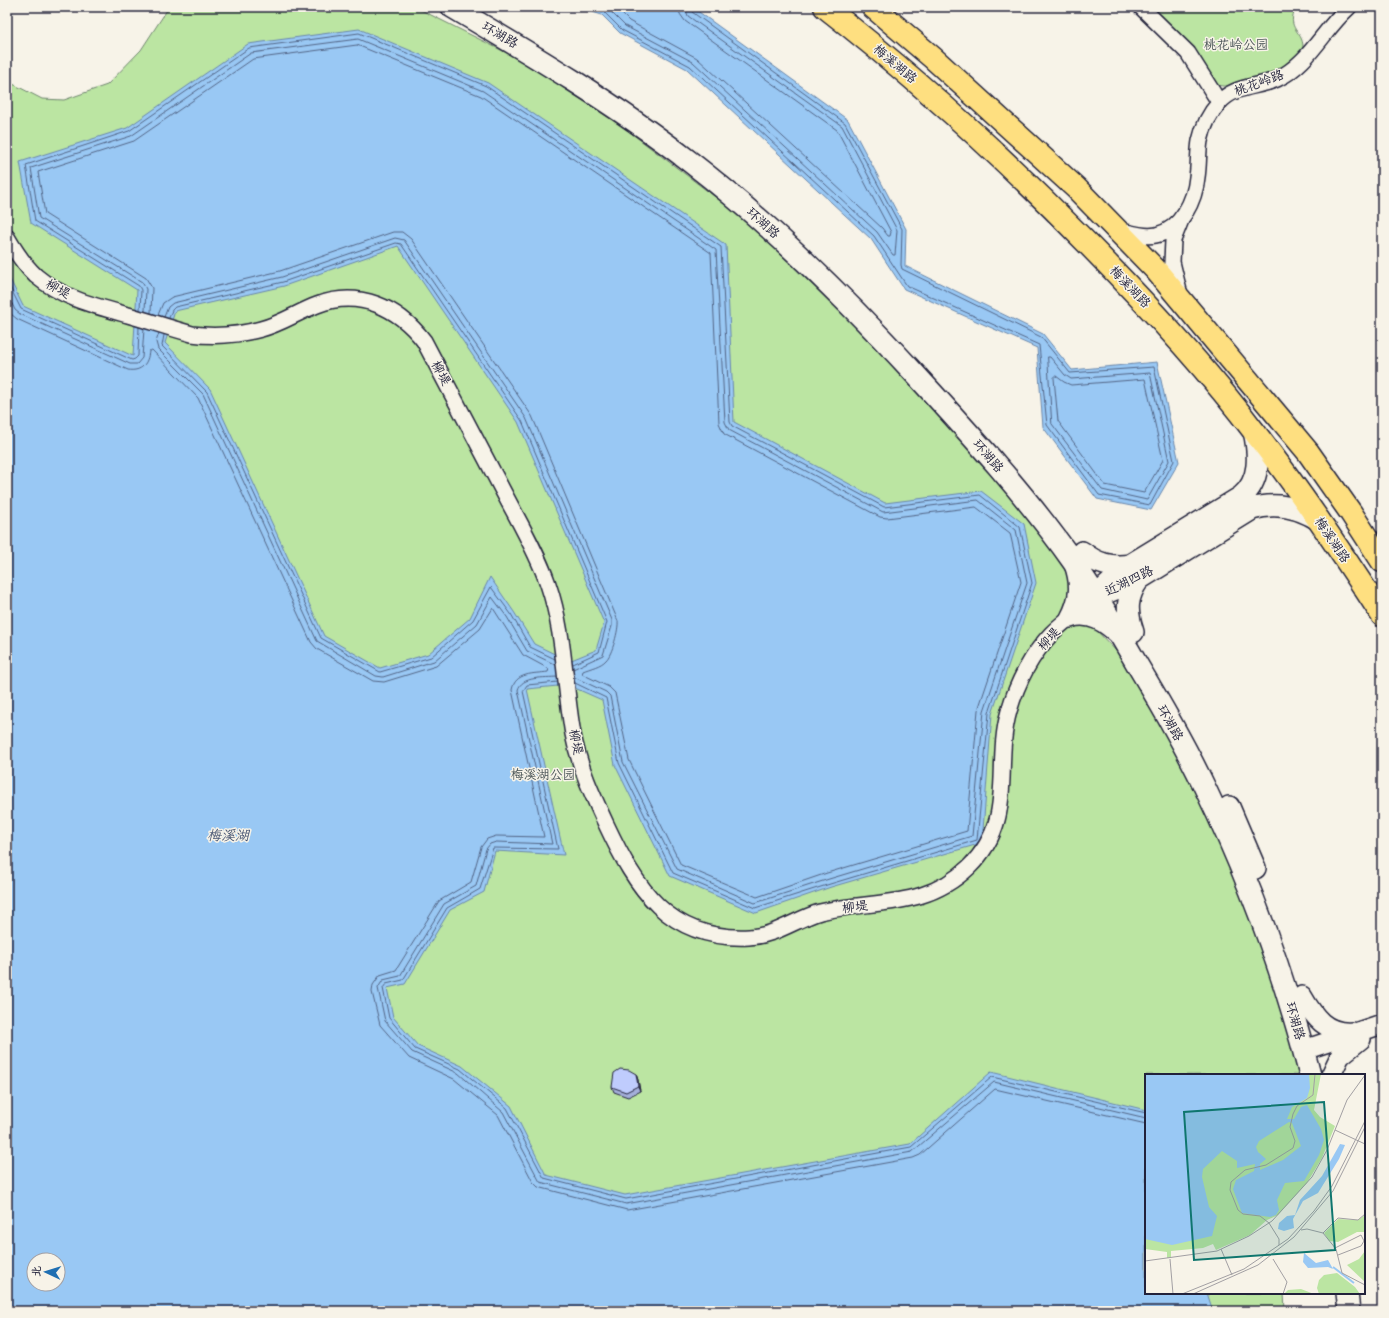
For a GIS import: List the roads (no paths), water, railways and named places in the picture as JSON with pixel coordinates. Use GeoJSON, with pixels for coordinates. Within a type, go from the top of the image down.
{"type":"FeatureCollection","features":[{"type":"Feature","properties":{"kind":"main road","name":"环湖路"},"geometry":{"type":"LineString","coordinates":[[452,7],[579,83],[622,112],[688,160],[747,208],[811,266],[905,363],[1078,557]]}},
{"type":"Feature","properties":{"kind":"main road","name":"环湖路"},"geometry":{"type":"LineString","coordinates":[[479,7],[564,57],[638,107],[703,154],[799,236],[857,293],[961,404],[1035,490],[1078,557],[1103,592],[1128,635],[1192,734],[1222,792],[1243,837],[1302,996],[1311,1056]]}},
{"type":"Feature","properties":{"kind":"main road","name":"梅溪湖路"},"geometry":{"type":"LineString","coordinates":[[825,7],[912,77],[1008,163],[1144,301],[1254,431],[1319,520],[1382,615]]}},
{"type":"Feature","properties":{"kind":"main road"},"geometry":{"type":"LineString","coordinates":[[873,7],[933,58],[1065,178],[1155,269],[1308,452],[1352,513],[1382,561]]}},
{"type":"Feature","properties":{"kind":"main road","name":"近湖四路"},"geometry":{"type":"LineString","coordinates":[[1103,592],[1135,572],[1250,490],[1257,469],[1257,446],[1254,431]]}},
{"type":"Feature","properties":{"kind":"main road","name":"近湖四路"},"geometry":{"type":"LineString","coordinates":[[1135,572],[1252,509],[1263,506],[1285,507],[1300,510],[1319,520]]}},
{"type":"Feature","properties":{"kind":"main road"},"geometry":{"type":"LineString","coordinates":[[1078,557],[1135,572],[1128,599],[1128,635]]}},
{"type":"Feature","properties":{"kind":"main road","name":"环湖路"},"geometry":{"type":"LineString","coordinates":[[1128,635],[1209,797],[1250,890],[1290,1003],[1311,1056],[1324,1074]]}},
{"type":"Feature","properties":{"kind":"main road"},"geometry":{"type":"LineString","coordinates":[[1348,1294],[1349,1311]]}},
{"type":"Feature","properties":{"kind":"main road"},"geometry":{"type":"LineString","coordinates":[[1361,1294],[1363,1311]]}},
{"type":"Feature","properties":{"kind":"street"},"geometry":{"type":"LineString","coordinates":[[1141,7],[1188,53],[1220,102]]}},
{"type":"Feature","properties":{"kind":"street","name":"桃花岭路"},"geometry":{"type":"LineString","coordinates":[[1181,219],[1191,202],[1197,179],[1200,143],[1203,128],[1210,114],[1230,93],[1275,80],[1290,72],[1302,62],[1327,30],[1349,7]]}},
{"type":"Feature","properties":{"kind":"street"},"geometry":{"type":"LineString","coordinates":[[1117,230],[1144,235],[1156,235],[1169,230],[1181,219]]}},
{"type":"Feature","properties":{"kind":"street"},"geometry":{"type":"LineString","coordinates":[[1181,219],[1174,240],[1172,262],[1181,301]]}},
{"type":"Feature","properties":{"kind":"street","name":"柳堤"},"geometry":{"type":"LineString","coordinates":[[7,237],[18,256],[35,275],[50,286],[90,304],[174,329],[207,336],[235,334],[262,329],[317,305],[348,299],[379,304],[396,313],[412,326],[424,341],[538,560],[548,583],[556,610],[573,733],[587,783],[623,860],[655,905],[683,925],[702,932],[725,936],[748,937],[764,935],[817,913],[908,900],[936,889],[953,880],[967,868],[983,850],[994,830],[1002,802],[1004,736],[1008,713],[1015,695],[1035,655],[1052,634],[1103,592]]}},
{"type":"Feature","properties":{"kind":"street"},"geometry":{"type":"LineString","coordinates":[[1070,618],[1079,598],[1078,557]]}},
{"type":"Feature","properties":{"kind":"street"},"geometry":{"type":"LineString","coordinates":[[1070,618],[1077,615],[1094,618],[1112,629],[1128,635]]}},
{"type":"Feature","properties":{"kind":"street"},"geometry":{"type":"LineString","coordinates":[[1302,996],[1315,1018],[1332,1030],[1360,1035],[1382,1032]]}},
{"type":"Feature","properties":{"kind":"street"},"geometry":{"type":"LineString","coordinates":[[1311,1056],[1382,1024]]}},
{"type":"Feature","properties":{"kind":"street"},"geometry":{"type":"LineString","coordinates":[[1331,1074],[1340,1056],[1360,1035]]}},
{"type":"Feature","properties":{"kind":"water"},"geometry":{"type":"Polygon","coordinates":[[[576,7],[692,7],[848,120],[906,229],[905,266],[1043,334],[1072,370],[1157,362],[1179,462],[1151,510],[1097,499],[1043,427],[1037,348],[904,289],[871,239],[687,69],[620,33],[602,15],[576,7]]]}},
{"type":"Feature","properties":{"kind":"water","name":"梅溪湖"},"geometry":{"type":"Polygon","coordinates":[[[359,29],[488,83],[726,245],[734,422],[885,503],[981,491],[1024,524],[1036,583],[992,714],[982,843],[831,887],[756,913],[670,876],[615,765],[602,700],[568,685],[527,689],[564,855],[495,851],[484,892],[450,910],[405,984],[387,988],[393,1017],[418,1046],[462,1066],[511,1106],[546,1175],[625,1195],[910,1144],[991,1072],[1145,1110],[1145,1294],[1207,1294],[1213,1311],[7,1311],[7,273],[23,306],[133,356],[137,290],[31,223],[20,162],[127,128],[248,44],[359,29]],[[398,246],[284,286],[175,311],[165,343],[210,389],[324,636],[380,668],[428,654],[470,618],[490,577],[534,644],[569,661],[596,650],[604,623],[518,422],[398,246]]]}},
{"type":"Feature","properties":{"kind":"park label","name":"桃花岭公园"},"geometry":{"type":"Point","coordinates":[1236,45]}},
{"type":"Feature","properties":{"kind":"park label","name":"梅溪湖公园"},"geometry":{"type":"Point","coordinates":[543,775]}}]}
